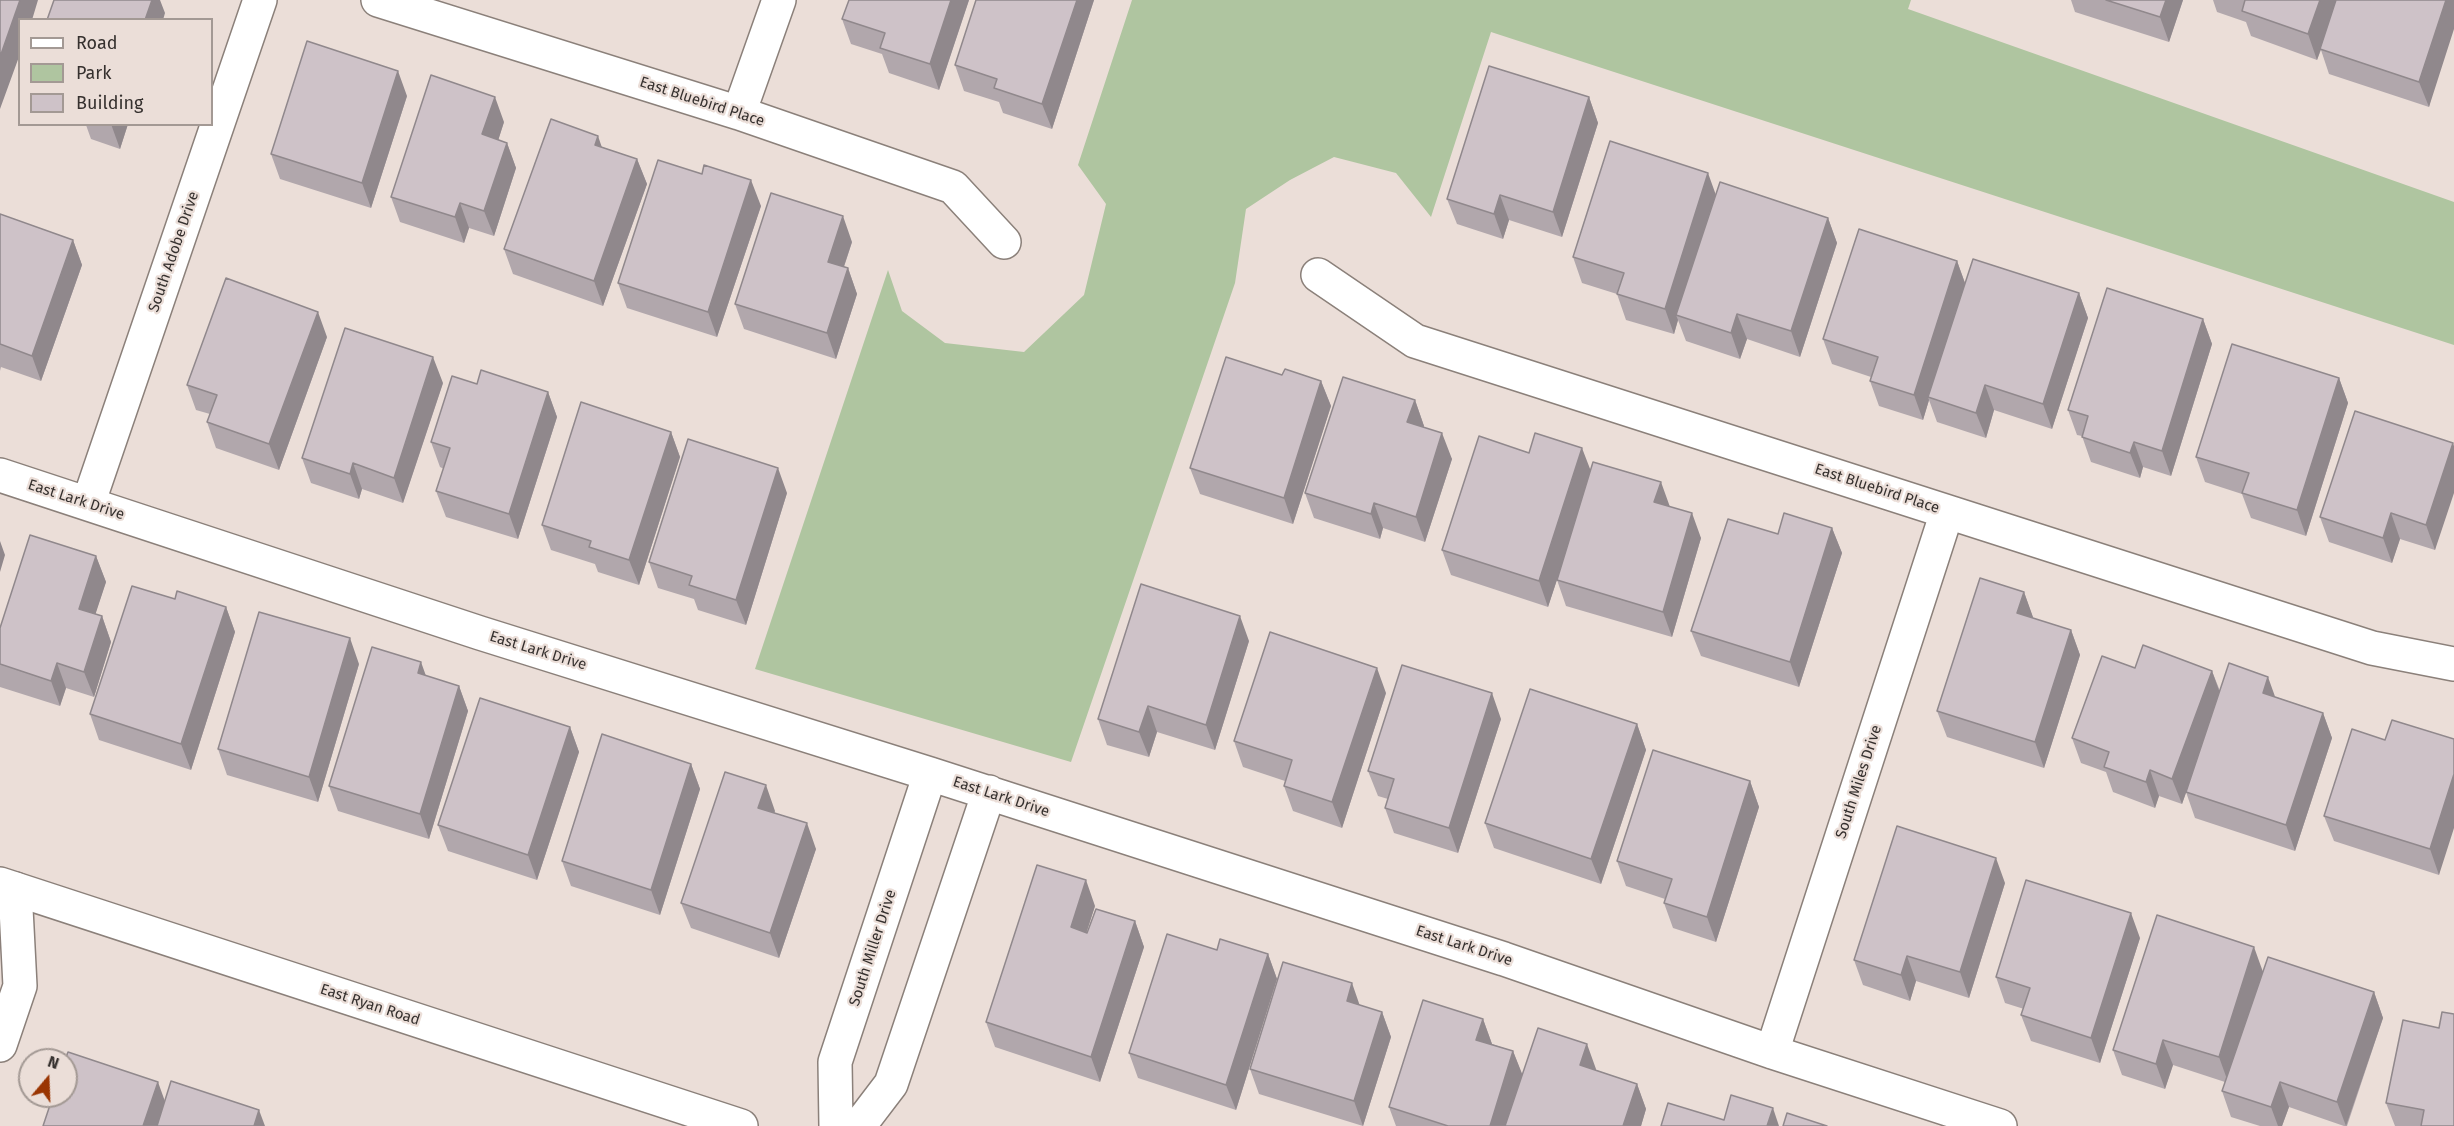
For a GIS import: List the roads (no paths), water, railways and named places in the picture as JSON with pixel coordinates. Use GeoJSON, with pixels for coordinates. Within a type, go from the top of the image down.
{"type":"FeatureCollection","features":[{"type":"Feature","properties":{"kind":"street","name":"South Adobe Drive"},"geometry":{"type":"LineString","coordinates":[[88,504],[260,0]]}},
{"type":"Feature","properties":{"kind":"street","name":"East Bluebird Place"},"geometry":{"type":"LineString","coordinates":[[378,0],[739,113],[953,187],[1004,242]]}},
{"type":"Feature","properties":{"kind":"street"},"geometry":{"type":"LineString","coordinates":[[739,113],[779,0]]}},
{"type":"Feature","properties":{"kind":"street","name":"East Bluebird Place"},"geometry":{"type":"LineString","coordinates":[[1318,275],[1415,341],[2372,648],[2454,664]]}},
{"type":"Feature","properties":{"kind":"street","name":"East Lark Drive"},"geometry":{"type":"LineString","coordinates":[[0,475],[480,633],[989,792],[1504,958],[1772,1052],[2000,1126]]}},
{"type":"Feature","properties":{"kind":"street","name":"South Miles Drive"},"geometry":{"type":"LineString","coordinates":[[1772,1052],[1947,512]]}},
{"type":"Feature","properties":{"kind":"street","name":"South Miller Drive"},"geometry":{"type":"LineString","coordinates":[[836,1126],[835,1062],[930,774]]}},
{"type":"Feature","properties":{"kind":"street"},"geometry":{"type":"LineString","coordinates":[[859,1126],[891,1084],[989,792]]}},
{"type":"Feature","properties":{"kind":"street"},"geometry":{"type":"LineString","coordinates":[[0,1045],[20,986],[5,895]]}},
{"type":"Feature","properties":{"kind":"street","name":"East Ryan Road"},"geometry":{"type":"LineString","coordinates":[[5,895],[741,1126]]}}]}
